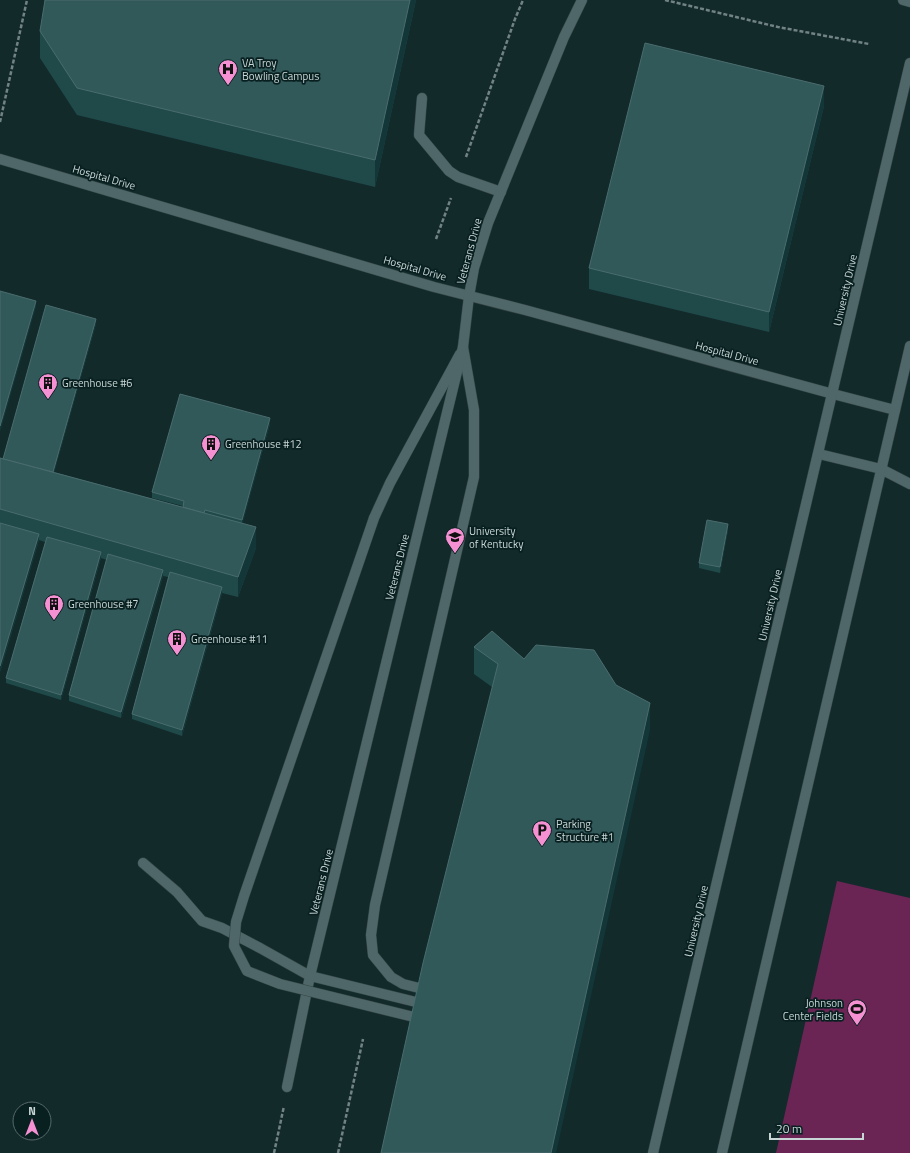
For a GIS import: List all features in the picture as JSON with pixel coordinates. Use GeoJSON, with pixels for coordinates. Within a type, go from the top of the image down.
{"type":"FeatureCollection","features":[{"type":"Feature","properties":{"kind":"street","name":"Veterans Drive"},"geometry":{"type":"LineString","coordinates":[[288,1087],[310,976],[463,347],[474,268],[488,223],[564,37],[582,0]]}},
{"type":"Feature","properties":{"kind":"street"},"geometry":{"type":"LineString","coordinates":[[903,0],[910,2]]}},
{"type":"Feature","properties":{"kind":"street","name":"University Drive"},"geometry":{"type":"LineString","coordinates":[[653,1153],[910,63]]}},
{"type":"Feature","properties":{"kind":"street"},"geometry":{"type":"LineString","coordinates":[[422,98],[419,135],[449,171],[458,177],[501,192]]}},
{"type":"Feature","properties":{"kind":"street","name":"Hospital Drive"},"geometry":{"type":"LineString","coordinates":[[0,159],[469,296],[895,410]]}},
{"type":"Feature","properties":{"kind":"street"},"geometry":{"type":"LineString","coordinates":[[722,1153],[910,346]]}},
{"type":"Feature","properties":{"kind":"street"},"geometry":{"type":"LineString","coordinates":[[423,990],[403,984],[391,977],[373,955],[371,935],[375,905],[474,477],[474,410],[463,347]]}},
{"type":"Feature","properties":{"kind":"street"},"geometry":{"type":"LineString","coordinates":[[418,1018],[280,984],[247,971],[234,946],[236,922],[244,896],[374,518],[390,483],[463,347]]}},
{"type":"Feature","properties":{"kind":"street"},"geometry":{"type":"LineString","coordinates":[[819,454],[881,469],[910,484]]}},
{"type":"Feature","properties":{"kind":"street"},"geometry":{"type":"LineString","coordinates":[[143,863],[177,892],[202,921],[235,935],[310,976],[420,1003]]}},
{"type":"Feature","properties":{"kind":"path"},"geometry":{"type":"LineString","coordinates":[[0,122],[27,0]]}},
{"type":"Feature","properties":{"kind":"path"},"geometry":{"type":"LineString","coordinates":[[436,239],[523,0]]}},
{"type":"Feature","properties":{"kind":"path"},"geometry":{"type":"LineString","coordinates":[[665,0],[778,27],[869,44]]}},
{"type":"Feature","properties":{"kind":"path"},"geometry":{"type":"LineString","coordinates":[[338,1153],[363,1039]]}},
{"type":"Feature","properties":{"kind":"path"},"geometry":{"type":"LineString","coordinates":[[274,1153],[288,1087]]}},
{"type":"Feature","properties":{"kind":"shaded area","name":"Johnson Center Fields"},"geometry":{"type":"Polygon","coordinates":[[[837,881],[910,898],[910,1153],[776,1153],[837,881]]]}},
{"type":"Feature","properties":{"kind":"building","name":"VA Troy Bowling Campus"},"geometry":{"type":"Polygon","coordinates":[[[45,0],[410,0],[375,160],[77,88],[40,31],[45,0]]]}},
{"type":"Feature","properties":{"kind":"building"},"geometry":{"type":"Polygon","coordinates":[[[645,43],[824,86],[769,312],[589,268],[645,43]]]}},
{"type":"Feature","properties":{"kind":"building"},"geometry":{"type":"Polygon","coordinates":[[[0,291],[36,301],[0,426],[0,291]]]}},
{"type":"Feature","properties":{"kind":"building","name":"Greenhouse #6"},"geometry":{"type":"Polygon","coordinates":[[[46,305],[96,319],[53,472],[3,459],[46,305]]]}},
{"type":"Feature","properties":{"kind":"building","name":"Greenhouse #12"},"geometry":{"type":"Polygon","coordinates":[[[180,394],[270,418],[242,520],[205,510],[204,513],[183,507],[184,501],[152,492],[180,394]]]}},
{"type":"Feature","properties":{"kind":"building"},"geometry":{"type":"Polygon","coordinates":[[[0,458],[256,527],[238,577],[0,509],[0,458]]]}},
{"type":"Feature","properties":{"kind":"building"},"geometry":{"type":"Polygon","coordinates":[[[707,520],[728,524],[720,567],[699,563],[707,520]]]}},
{"type":"Feature","properties":{"kind":"building"},"geometry":{"type":"Polygon","coordinates":[[[0,523],[39,534],[0,666],[0,523]]]}},
{"type":"Feature","properties":{"kind":"building","name":"Greenhouse #7"},"geometry":{"type":"Polygon","coordinates":[[[47,537],[101,552],[61,695],[6,678],[47,537]]]}},
{"type":"Feature","properties":{"kind":"building"},"geometry":{"type":"Polygon","coordinates":[[[108,554],[163,570],[121,712],[69,695],[108,554]]]}},
{"type":"Feature","properties":{"kind":"building","name":"Greenhouse #11"},"geometry":{"type":"Polygon","coordinates":[[[170,572],[222,587],[182,730],[132,714],[170,572]]]}},
{"type":"Feature","properties":{"kind":"building","name":"Parking Structure #1"},"geometry":{"type":"Polygon","coordinates":[[[492,631],[524,659],[536,645],[594,650],[616,685],[650,703],[551,1153],[381,1153],[423,963],[498,664],[474,647],[492,631]]]}},
{"type":"Feature","properties":{"kind":"place","name":"VA Troy Bowling Campus"},"geometry":{"type":"Point","coordinates":[228,86]}},
{"type":"Feature","properties":{"kind":"place","name":"Greenhouse #6"},"geometry":{"type":"Point","coordinates":[48,400]}},
{"type":"Feature","properties":{"kind":"place","name":"Greenhouse #12"},"geometry":{"type":"Point","coordinates":[211,461]}},
{"type":"Feature","properties":{"kind":"place","name":"University of Kentucky"},"geometry":{"type":"Point","coordinates":[455,554]}},
{"type":"Feature","properties":{"kind":"place","name":"Greenhouse #7"},"geometry":{"type":"Point","coordinates":[54,621]}},
{"type":"Feature","properties":{"kind":"place","name":"Greenhouse #11"},"geometry":{"type":"Point","coordinates":[177,656]}},
{"type":"Feature","properties":{"kind":"place","name":"Parking Structure #1"},"geometry":{"type":"Point","coordinates":[542,847]}},
{"type":"Feature","properties":{"kind":"place","name":"Johnson Center Fields"},"geometry":{"type":"Point","coordinates":[857,1026]}}]}
